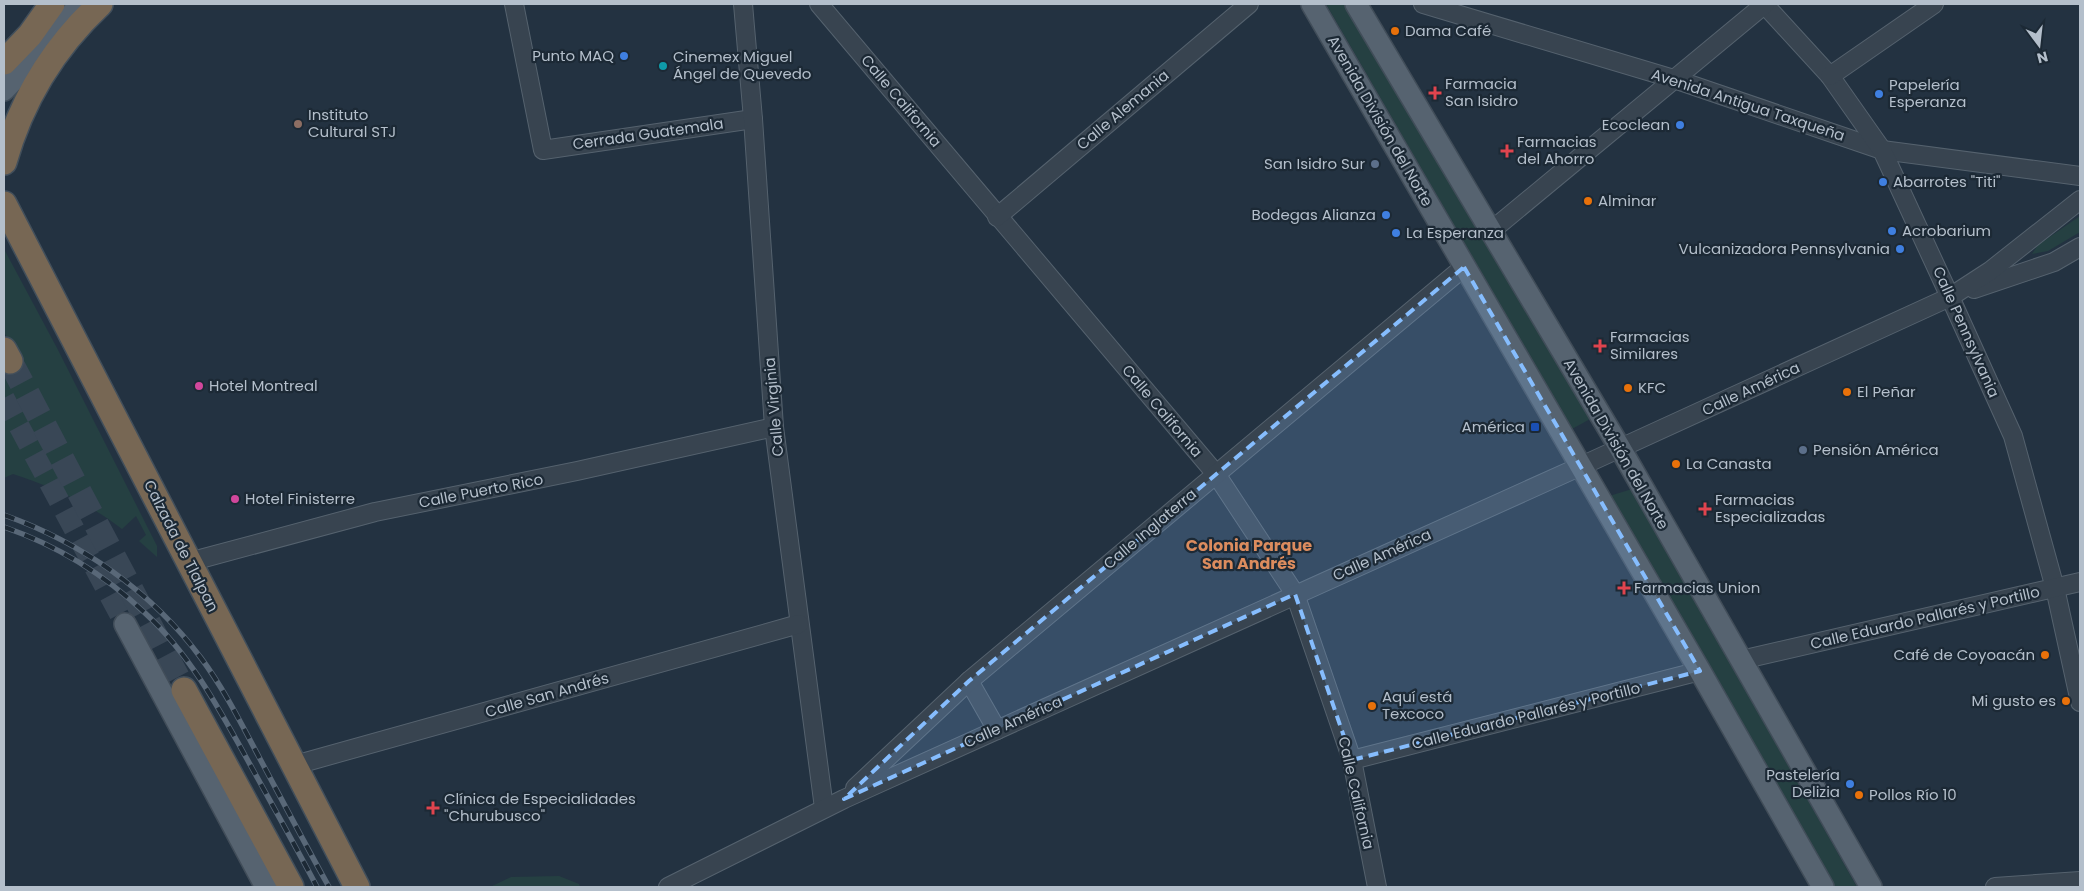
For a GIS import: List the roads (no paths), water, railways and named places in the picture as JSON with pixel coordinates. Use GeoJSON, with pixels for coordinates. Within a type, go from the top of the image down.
{"type":"FeatureCollection","features":[{"type":"Feature","properties":{"kind":"highway"},"geometry":{"type":"LineString","coordinates":[[4,162],[17,120],[37,82],[70,37],[83,5]]}},
{"type":"Feature","properties":{"kind":"highway"},"geometry":{"type":"LineString","coordinates":[[4,62],[47,22]]}},
{"type":"Feature","properties":{"kind":"highway","name":"Calzada de Tlalpan"},"geometry":{"type":"LineString","coordinates":[[4,204],[357,887]]}},
{"type":"Feature","properties":{"kind":"highway"},"geometry":{"type":"LineString","coordinates":[[184,690],[290,887]]}},
{"type":"Feature","properties":{"kind":"main road","name":"Avenida División del Norte"},"geometry":{"type":"LineString","coordinates":[[1312,4],[1823,887]]}},
{"type":"Feature","properties":{"kind":"main road","name":"Avenida División del Norte"},"geometry":{"type":"LineString","coordinates":[[1356,4],[1620,448],[1871,887]]}},
{"type":"Feature","properties":{"kind":"main road"},"geometry":{"type":"LineString","coordinates":[[4,90],[24,71],[47,22],[83,5]]}},
{"type":"Feature","properties":{"kind":"main road"},"geometry":{"type":"LineString","coordinates":[[125,624],[266,887]]}},
{"type":"Feature","properties":{"kind":"street","name":"Cerrada Guatemala"},"geometry":{"type":"LineString","coordinates":[[514,4],[543,150],[753,119]]}},
{"type":"Feature","properties":{"kind":"street","name":"Calle Virginia"},"geometry":{"type":"LineString","coordinates":[[743,4],[753,119],[774,427],[824,808]]}},
{"type":"Feature","properties":{"kind":"street","name":"Calle California"},"geometry":{"type":"LineString","coordinates":[[819,4],[1216,474],[1295,594],[1352,760],[1377,887]]}},
{"type":"Feature","properties":{"kind":"street","name":"Calle Alemania"},"geometry":{"type":"LineString","coordinates":[[997,217],[1249,4]]}},
{"type":"Feature","properties":{"kind":"street","name":"Avenida Antigua Taxqueña"},"geometry":{"type":"LineString","coordinates":[[1423,4],[1674,79],[1882,150],[2080,176]]}},
{"type":"Feature","properties":{"kind":"street"},"geometry":{"type":"LineString","coordinates":[[1491,230],[1765,4]]}},
{"type":"Feature","properties":{"kind":"street","name":"Calle Pennsylvania"},"geometry":{"type":"LineString","coordinates":[[1765,4],[1830,76],[1882,150],[2013,436],[2055,588],[2080,702]]}},
{"type":"Feature","properties":{"kind":"street"},"geometry":{"type":"LineString","coordinates":[[1830,76],[1934,4]]}},
{"type":"Feature","properties":{"kind":"street","name":"Calle América"},"geometry":{"type":"LineString","coordinates":[[668,887],[824,808],[1580,467],[1950,297],[1990,271],[2080,200]]}},
{"type":"Feature","properties":{"kind":"street"},"geometry":{"type":"LineString","coordinates":[[1950,297],[2054,262],[2080,247]]}},
{"type":"Feature","properties":{"kind":"street","name":"Calle Inglaterra"},"geometry":{"type":"LineString","coordinates":[[844,799],[968,681],[1464,267]]}},
{"type":"Feature","properties":{"kind":"street","name":"Calle Puerto Rico"},"geometry":{"type":"LineString","coordinates":[[188,562],[375,512],[578,472],[774,427]]}},
{"type":"Feature","properties":{"kind":"street","name":"Calle Eduardo Pallarés y Portillo"},"geometry":{"type":"LineString","coordinates":[[1741,660],[2080,582]]}},
{"type":"Feature","properties":{"kind":"street","name":"Calle San Andrés"},"geometry":{"type":"LineString","coordinates":[[295,765],[799,624]]}},
{"type":"Feature","properties":{"kind":"street","name":"Calle Eduardo Pallarés y Portillo"},"geometry":{"type":"LineString","coordinates":[[1352,760],[1700,672]]}},
{"type":"Feature","properties":{"kind":"street"},"geometry":{"type":"LineString","coordinates":[[968,681],[997,730]]}},
{"type":"Feature","properties":{"kind":"street"},"geometry":{"type":"LineString","coordinates":[[1995,887],[2080,881]]}},
{"type":"Feature","properties":{"kind":"tunnel"},"geometry":{"type":"LineString","coordinates":[[10,361],[184,690]]}},
{"type":"Feature","properties":{"kind":"tunnel"},"geometry":{"type":"LineString","coordinates":[[4,398],[125,624]]}},
{"type":"Feature","properties":{"kind":"railway"},"geometry":{"type":"LineString","coordinates":[[4,515],[60,539],[113,572],[137,591],[182,634],[225,694],[329,887]]}},
{"type":"Feature","properties":{"kind":"railway"},"geometry":{"type":"LineString","coordinates":[[4,527],[61,552],[97,574],[130,599],[177,647],[217,706],[317,887]]}},
{"type":"Feature","properties":{"kind":"place","name":"Dama Café"},"geometry":{"type":"Point","coordinates":[1395,31]}},
{"type":"Feature","properties":{"kind":"place","name":"Punto MAQ"},"geometry":{"type":"Point","coordinates":[624,56]}},
{"type":"Feature","properties":{"kind":"place","name":"Cinemex Miguel Ángel de Quevedo"},"geometry":{"type":"Point","coordinates":[663,66]}},
{"type":"Feature","properties":{"kind":"place","name":"Farmacia San Isidro"},"geometry":{"type":"Point","coordinates":[1435,93]}},
{"type":"Feature","properties":{"kind":"place","name":"Papelería Esperanza"},"geometry":{"type":"Point","coordinates":[1879,94]}},
{"type":"Feature","properties":{"kind":"place","name":"Instituto Cultural STJ"},"geometry":{"type":"Point","coordinates":[298,124]}},
{"type":"Feature","properties":{"kind":"place","name":"Ecoclean"},"geometry":{"type":"Point","coordinates":[1680,125]}},
{"type":"Feature","properties":{"kind":"place","name":"Farmacias del Ahorro"},"geometry":{"type":"Point","coordinates":[1507,151]}},
{"type":"Feature","properties":{"kind":"place","name":"San Isidro Sur"},"geometry":{"type":"Point","coordinates":[1375,164]}},
{"type":"Feature","properties":{"kind":"place","name":"Abarrotes \"Titi\""},"geometry":{"type":"Point","coordinates":[1883,182]}},
{"type":"Feature","properties":{"kind":"place","name":"Alminar"},"geometry":{"type":"Point","coordinates":[1588,201]}},
{"type":"Feature","properties":{"kind":"place","name":"Bodegas Alianza"},"geometry":{"type":"Point","coordinates":[1386,215]}},
{"type":"Feature","properties":{"kind":"place","name":"Acrobarium"},"geometry":{"type":"Point","coordinates":[1892,231]}},
{"type":"Feature","properties":{"kind":"place","name":"La Esperanza"},"geometry":{"type":"Point","coordinates":[1396,233]}},
{"type":"Feature","properties":{"kind":"place","name":"Vulcanizadora Pennsylvania"},"geometry":{"type":"Point","coordinates":[1900,249]}},
{"type":"Feature","properties":{"kind":"place","name":"Farmacias Similares"},"geometry":{"type":"Point","coordinates":[1600,346]}},
{"type":"Feature","properties":{"kind":"place","name":"Hotel Montreal"},"geometry":{"type":"Point","coordinates":[199,386]}},
{"type":"Feature","properties":{"kind":"place","name":"KFC"},"geometry":{"type":"Point","coordinates":[1628,388]}},
{"type":"Feature","properties":{"kind":"place","name":"El Peñar"},"geometry":{"type":"Point","coordinates":[1847,392]}},
{"type":"Feature","properties":{"kind":"place","name":"América"},"geometry":{"type":"Point","coordinates":[1535,427]}},
{"type":"Feature","properties":{"kind":"place","name":"Pensión América"},"geometry":{"type":"Point","coordinates":[1803,450]}},
{"type":"Feature","properties":{"kind":"place","name":"La Canasta"},"geometry":{"type":"Point","coordinates":[1676,464]}},
{"type":"Feature","properties":{"kind":"place","name":"Hotel Finisterre"},"geometry":{"type":"Point","coordinates":[235,499]}},
{"type":"Feature","properties":{"kind":"place","name":"Farmacias Especializadas"},"geometry":{"type":"Point","coordinates":[1705,509]}},
{"type":"Feature","properties":{"kind":"place","name":"Farmacias Union"},"geometry":{"type":"Point","coordinates":[1624,588]}},
{"type":"Feature","properties":{"kind":"place","name":"Café de Coyoacán"},"geometry":{"type":"Point","coordinates":[2045,655]}},
{"type":"Feature","properties":{"kind":"place","name":"Mi gusto es"},"geometry":{"type":"Point","coordinates":[2066,701]}},
{"type":"Feature","properties":{"kind":"place","name":"Aquí está Texcoco"},"geometry":{"type":"Point","coordinates":[1372,706]}},
{"type":"Feature","properties":{"kind":"place","name":"Pastelería Delizia"},"geometry":{"type":"Point","coordinates":[1850,784]}},
{"type":"Feature","properties":{"kind":"place","name":"Pollos Río 10"},"geometry":{"type":"Point","coordinates":[1859,795]}},
{"type":"Feature","properties":{"kind":"place","name":"Clínica de Especialidades \"Churubusco\""},"geometry":{"type":"Point","coordinates":[433,808]}},
{"type":"Feature","properties":{"kind":"district","name":"Colonia Parque San Andrés"},"geometry":{"type":"Point","coordinates":[1249,554]}}]}
